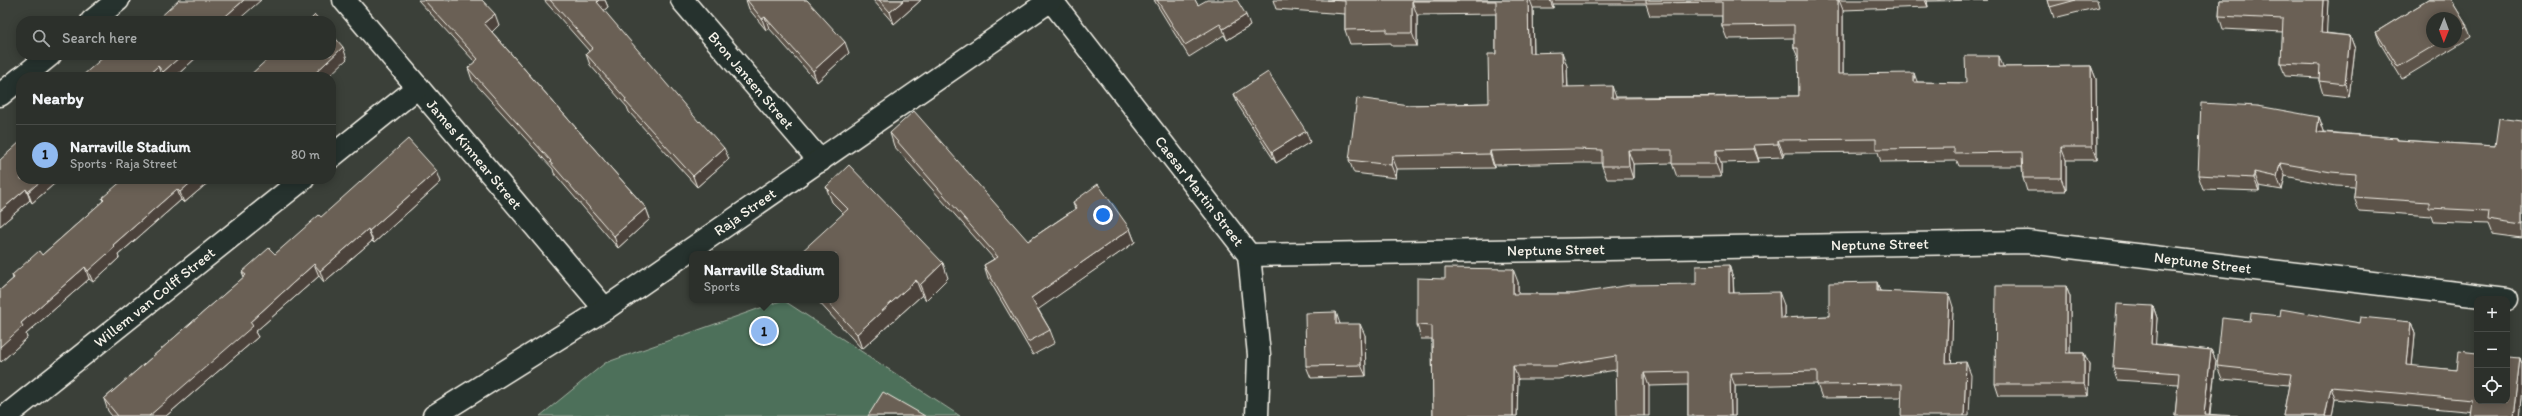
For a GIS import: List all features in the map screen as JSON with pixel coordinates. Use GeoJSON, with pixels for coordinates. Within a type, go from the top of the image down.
{"type":"FeatureCollection","features":[{"type":"Feature","properties":{"kind":"street"},"geometry":{"type":"LineString","coordinates":[[98,16],[118,0]]}},
{"type":"Feature","properties":{"kind":"street","name":"James Kinnear Street"},"geometry":{"type":"LineString","coordinates":[[344,0],[605,309]]}},
{"type":"Feature","properties":{"kind":"street","name":"Bron Jansen Street"},"geometry":{"type":"LineString","coordinates":[[682,0],[820,161]]}},
{"type":"Feature","properties":{"kind":"street","name":"Raja Street"},"geometry":{"type":"LineString","coordinates":[[689,251],[1051,0]]}},
{"type":"Feature","properties":{"kind":"street","name":"Caesar Martin Street"},"geometry":{"type":"LineString","coordinates":[[1051,0],[1249,255],[1259,355],[1257,416]]}},
{"type":"Feature","properties":{"kind":"street"},"geometry":{"type":"LineString","coordinates":[[29,72],[44,60]]}},
{"type":"Feature","properties":{"kind":"street"},"geometry":{"type":"LineString","coordinates":[[0,95],[16,83]]}},
{"type":"Feature","properties":{"kind":"street"},"geometry":{"type":"LineString","coordinates":[[336,153],[418,87]]}},
{"type":"Feature","properties":{"kind":"street","name":"Willem van Colff Street"},"geometry":{"type":"LineString","coordinates":[[6,416],[297,184]]}},
{"type":"Feature","properties":{"kind":"street","name":"Neptune Street"},"geometry":{"type":"LineString","coordinates":[[1249,255],[2027,242],[2482,296]]}},
{"type":"Feature","properties":{"kind":"street","name":"Raja Street"},"geometry":{"type":"LineString","coordinates":[[434,416],[605,309],[689,251]]}},
{"type":"Feature","properties":{"kind":"street","name":"Neptune Street"},"geometry":{"type":"LineString","coordinates":[[2510,299],[2522,301]]}},
{"type":"Feature","properties":{"kind":"green space"},"geometry":{"type":"Polygon","coordinates":[[[775,303],[788,303],[960,416],[540,416],[605,363],[775,303]]]}},
{"type":"Feature","properties":{"kind":"building"},"geometry":{"type":"Polygon","coordinates":[[[179,0],[244,0],[226,16],[161,16],[179,0]]]}},
{"type":"Feature","properties":{"kind":"building"},"geometry":{"type":"Polygon","coordinates":[[[424,0],[482,0],[495,14],[484,23],[646,208],[614,236],[550,162],[551,161],[468,68],[478,59],[424,0]]]}},
{"type":"Feature","properties":{"kind":"building"},"geometry":{"type":"Polygon","coordinates":[[[550,0],[599,0],[597,2],[699,122],[700,121],[724,148],[693,176],[625,101],[626,99],[586,54],[593,48],[550,0]]]}},
{"type":"Feature","properties":{"kind":"building"},"geometry":{"type":"Polygon","coordinates":[[[747,0],[807,0],[845,42],[813,71],[765,17],[762,19],[747,0]]]}},
{"type":"Feature","properties":{"kind":"building"},"geometry":{"type":"Polygon","coordinates":[[[879,0],[904,0],[890,12],[879,0]]]}},
{"type":"Feature","properties":{"kind":"building"},"geometry":{"type":"Polygon","coordinates":[[[1157,0],[1195,0],[1198,5],[1207,0],[1237,0],[1246,15],[1223,29],[1220,24],[1185,45],[1157,0]]]}},
{"type":"Feature","properties":{"kind":"building"},"geometry":{"type":"Polygon","coordinates":[[[1327,0],[1528,0],[1529,53],[1562,52],[1563,87],[1612,86],[1612,98],[1799,96],[1798,48],[1794,48],[1794,25],[1722,26],[1722,2],[1646,3],[1646,0],[1838,0],[1838,74],[1914,73],[1914,82],[1966,83],[1965,56],[1999,56],[1999,67],[2091,66],[2092,147],[2061,147],[2061,178],[2023,178],[2022,152],[1954,153],[1954,148],[1876,149],[1876,139],[1778,140],[1778,144],[1754,145],[1754,149],[1716,150],[1716,164],[1672,164],[1672,150],[1628,150],[1629,166],[1602,166],[1602,150],[1576,149],[1490,151],[1490,154],[1392,156],[1391,165],[1349,160],[1357,98],[1409,105],[1489,103],[1488,54],[1496,54],[1496,1],[1412,1],[1412,33],[1387,33],[1387,29],[1345,30],[1345,1],[1327,0]]]}},
{"type":"Feature","properties":{"kind":"building"},"geometry":{"type":"Polygon","coordinates":[[[2048,0],[2076,0],[2050,7],[2048,0]]]}},
{"type":"Feature","properties":{"kind":"building"},"geometry":{"type":"Polygon","coordinates":[[[2220,0],[2323,0],[2321,33],[2350,36],[2345,84],[2319,81],[2320,65],[2281,63],[2283,19],[2219,16],[2220,0]]]}},
{"type":"Feature","properties":{"kind":"building"},"geometry":{"type":"Polygon","coordinates":[[[2428,0],[2451,0],[2458,12],[2426,12],[2426,48],[2430,48],[2398,67],[2376,32],[2428,0]]]}},
{"type":"Feature","properties":{"kind":"building"},"geometry":{"type":"Polygon","coordinates":[[[2462,18],[2467,26],[2462,29],[2462,18]]]}},
{"type":"Feature","properties":{"kind":"building"},"geometry":{"type":"Polygon","coordinates":[[[336,39],[343,47],[336,54],[336,39]]]}},
{"type":"Feature","properties":{"kind":"building"},"geometry":{"type":"Polygon","coordinates":[[[100,60],[176,60],[163,72],[158,66],[151,72],[87,72],[100,60]]]}},
{"type":"Feature","properties":{"kind":"building"},"geometry":{"type":"Polygon","coordinates":[[[267,60],[329,60],[316,72],[253,72],[267,60]]]}},
{"type":"Feature","properties":{"kind":"building"},"geometry":{"type":"Polygon","coordinates":[[[1268,72],[1306,131],[1272,152],[1234,94],[1268,72]]]}},
{"type":"Feature","properties":{"kind":"building"},"geometry":{"type":"Polygon","coordinates":[[[2201,103],[2258,106],[2319,117],[2317,132],[2397,138],[2397,140],[2495,146],[2499,118],[2522,121],[2522,225],[2487,220],[2488,211],[2429,208],[2429,202],[2354,197],[2356,174],[2331,172],[2280,163],[2277,177],[2254,172],[2254,178],[2198,175],[2201,103]]]}},
{"type":"Feature","properties":{"kind":"building"},"geometry":{"type":"Polygon","coordinates":[[[914,111],[1028,241],[1077,208],[1073,202],[1098,184],[1130,229],[1031,298],[1050,330],[1028,342],[984,265],[998,257],[890,133],[914,111]]]}},
{"type":"Feature","properties":{"kind":"building"},"geometry":{"type":"Polygon","coordinates":[[[408,139],[437,171],[369,231],[368,229],[320,271],[314,264],[250,322],[253,326],[149,416],[118,416],[104,399],[246,275],[242,272],[269,248],[275,254],[319,215],[321,217],[408,139]]]}},
{"type":"Feature","properties":{"kind":"building"},"geometry":{"type":"Polygon","coordinates":[[[16,146],[16,184],[37,184],[28,192],[26,189],[0,211],[0,160],[16,146]]]}},
{"type":"Feature","properties":{"kind":"building"},"geometry":{"type":"Polygon","coordinates":[[[849,165],[943,263],[920,285],[916,280],[857,334],[829,303],[839,303],[839,251],[802,251],[848,209],[826,187],[849,165]]]}},
{"type":"Feature","properties":{"kind":"building"},"geometry":{"type":"Polygon","coordinates":[[[118,184],[189,184],[180,192],[177,189],[113,245],[115,247],[88,271],[85,267],[21,323],[23,326],[0,347],[0,290],[14,278],[12,275],[39,251],[42,255],[104,200],[102,198],[118,184]]]}},
{"type":"Feature","properties":{"kind":"building"},"geometry":{"type":"Polygon","coordinates":[[[1729,265],[1729,293],[1779,292],[1780,318],[1829,316],[1829,283],[1877,282],[1877,291],[1949,294],[1946,363],[1966,362],[1964,416],[1901,416],[1902,384],[1817,385],[1817,371],[1730,373],[1731,416],[1688,416],[1688,372],[1644,373],[1644,416],[1617,416],[1616,356],[1555,366],[1513,366],[1513,416],[1433,416],[1432,326],[1417,325],[1417,278],[1445,279],[1445,268],[1513,269],[1513,294],[1573,294],[1630,285],[1696,284],[1696,266],[1729,265]]]}},
{"type":"Feature","properties":{"kind":"building"},"geometry":{"type":"Polygon","coordinates":[[[1996,286],[2066,286],[2066,353],[2084,353],[2084,384],[1995,384],[1996,286]]]}},
{"type":"Feature","properties":{"kind":"building"},"geometry":{"type":"Polygon","coordinates":[[[2117,304],[2153,306],[2151,344],[2211,350],[2204,414],[2238,416],[2175,416],[2179,373],[2113,368],[2117,304]]]}},
{"type":"Feature","properties":{"kind":"building"},"geometry":{"type":"Polygon","coordinates":[[[2281,309],[2360,323],[2361,317],[2411,322],[2407,365],[2457,370],[2459,351],[2474,353],[2474,404],[2510,404],[2510,357],[2520,358],[2513,416],[2470,416],[2472,400],[2331,387],[2325,416],[2283,416],[2291,374],[2217,366],[2222,318],[2250,321],[2251,313],[2280,316],[2281,309]]]}},
{"type":"Feature","properties":{"kind":"building"},"geometry":{"type":"Polygon","coordinates":[[[1336,312],[1336,324],[1360,324],[1361,365],[1306,366],[1305,313],[1336,312]]]}},
{"type":"Feature","properties":{"kind":"building"},"geometry":{"type":"Polygon","coordinates":[[[883,392],[925,416],[868,416],[883,392]]]}},
{"type":"Feature","properties":{"kind":"place","name":"Narraville Stadium"},"geometry":{"type":"Point","coordinates":[764,331]}}]}
